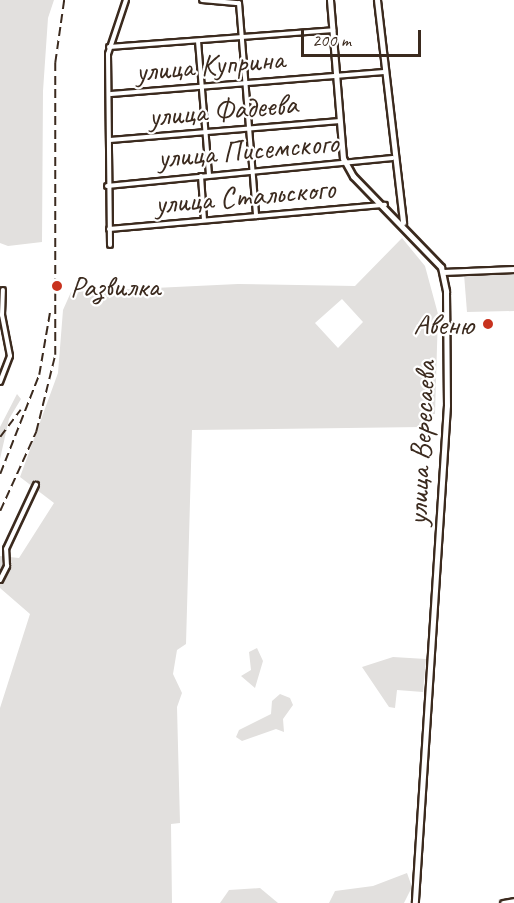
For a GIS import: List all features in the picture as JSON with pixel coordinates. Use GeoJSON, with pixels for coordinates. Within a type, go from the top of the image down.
{"type":"FeatureCollection","features":[{"type":"Feature","properties":{"kind":"main road"},"geometry":{"type":"LineString","coordinates":[[330,0],[345,162],[353,176],[405,226],[443,272]]}},
{"type":"Feature","properties":{"kind":"main road"},"geometry":{"type":"LineString","coordinates":[[377,0],[398,199],[405,226]]}},
{"type":"Feature","properties":{"kind":"main road"},"geometry":{"type":"LineString","coordinates":[[385,205],[398,199]]}},
{"type":"Feature","properties":{"kind":"main road","name":"улица Вересаева"},"geometry":{"type":"LineString","coordinates":[[415,903],[447,405],[443,272]]}},
{"type":"Feature","properties":{"kind":"main road"},"geometry":{"type":"LineString","coordinates":[[503,903],[514,901]]}},
{"type":"Feature","properties":{"kind":"street"},"geometry":{"type":"LineString","coordinates":[[110,245],[107,186],[111,94],[109,47],[126,0]]}},
{"type":"Feature","properties":{"kind":"street"},"geometry":{"type":"LineString","coordinates":[[202,0],[239,3],[256,216]]}},
{"type":"Feature","properties":{"kind":"street"},"geometry":{"type":"LineString","coordinates":[[109,47],[333,30]]}},
{"type":"Feature","properties":{"kind":"street"},"geometry":{"type":"LineString","coordinates":[[198,41],[209,176]]}},
{"type":"Feature","properties":{"kind":"street","name":"улица Куприна"},"geometry":{"type":"LineString","coordinates":[[111,94],[384,72]]}},
{"type":"Feature","properties":{"kind":"street","name":"улица Фадеева"},"geometry":{"type":"LineString","coordinates":[[110,140],[340,122]]}},
{"type":"Feature","properties":{"kind":"street","name":"улица Писемского"},"geometry":{"type":"LineString","coordinates":[[107,186],[393,158]]}},
{"type":"Feature","properties":{"kind":"street"},"geometry":{"type":"LineString","coordinates":[[201,176],[204,219]]}},
{"type":"Feature","properties":{"kind":"street","name":"улица Стальского"},"geometry":{"type":"LineString","coordinates":[[109,229],[385,205]]}},
{"type":"Feature","properties":{"kind":"street"},"geometry":{"type":"LineString","coordinates":[[443,272],[514,270]]}},
{"type":"Feature","properties":{"kind":"street"},"geometry":{"type":"LineString","coordinates":[[0,382],[10,356],[2,315],[3,290]]}},
{"type":"Feature","properties":{"kind":"street"},"geometry":{"type":"LineString","coordinates":[[0,580],[7,566],[6,549],[36,485]]}},
{"type":"Feature","properties":{"kind":"shaded area"},"geometry":{"type":"Polygon","coordinates":[[[0,0],[54,0],[48,18],[43,91],[42,242],[8,246],[0,243],[0,0]]]}},
{"type":"Feature","properties":{"kind":"shaded area"},"geometry":{"type":"Polygon","coordinates":[[[402,238],[425,266],[438,314],[435,414],[422,415],[422,427],[192,430],[186,644],[177,650],[173,674],[182,693],[177,707],[180,823],[171,824],[172,903],[0,903],[0,708],[30,614],[0,588],[0,556],[19,558],[54,503],[20,477],[58,373],[63,310],[71,292],[238,284],[355,286],[402,238]],[[342,299],[315,323],[338,348],[363,322],[342,299]]]}},
{"type":"Feature","properties":{"kind":"shaded area"},"geometry":{"type":"Polygon","coordinates":[[[514,273],[514,311],[467,312],[464,274],[514,273]]]}},
{"type":"Feature","properties":{"kind":"shaded area"},"geometry":{"type":"Polygon","coordinates":[[[17,394],[21,399],[9,419],[0,459],[0,427],[17,394]]]}},
{"type":"Feature","properties":{"kind":"shaded area"},"geometry":{"type":"Polygon","coordinates":[[[257,648],[263,661],[255,688],[241,676],[251,670],[249,652],[257,648]]]}},
{"type":"Feature","properties":{"kind":"shaded area"},"geometry":{"type":"Polygon","coordinates":[[[393,657],[426,659],[423,692],[397,690],[395,708],[389,707],[362,667],[393,657]]]}},
{"type":"Feature","properties":{"kind":"shaded area"},"geometry":{"type":"Polygon","coordinates":[[[280,694],[290,698],[293,705],[283,719],[284,732],[276,729],[242,741],[236,737],[239,730],[271,714],[272,701],[280,694]]]}},
{"type":"Feature","properties":{"kind":"shaded area"},"geometry":{"type":"Polygon","coordinates":[[[407,873],[412,887],[404,903],[329,903],[335,891],[373,886],[407,873]]]}},
{"type":"Feature","properties":{"kind":"shaded area"},"geometry":{"type":"Polygon","coordinates":[[[260,888],[278,903],[220,903],[229,890],[260,888]]]}},
{"type":"Feature","properties":{"kind":"railway"},"geometry":{"type":"LineString","coordinates":[[0,511],[36,432],[55,355],[55,63],[64,0]]}},
{"type":"Feature","properties":{"kind":"railway"},"geometry":{"type":"LineString","coordinates":[[0,474],[39,375],[50,311]]}},
{"type":"Feature","properties":{"kind":"railway"},"geometry":{"type":"LineString","coordinates":[[0,437],[20,410]]}},
{"type":"Feature","properties":{"kind":"place","name":"Развилка"},"geometry":{"type":"Point","coordinates":[57,286]}},
{"type":"Feature","properties":{"kind":"place","name":"Авеню"},"geometry":{"type":"Point","coordinates":[488,324]}}]}
